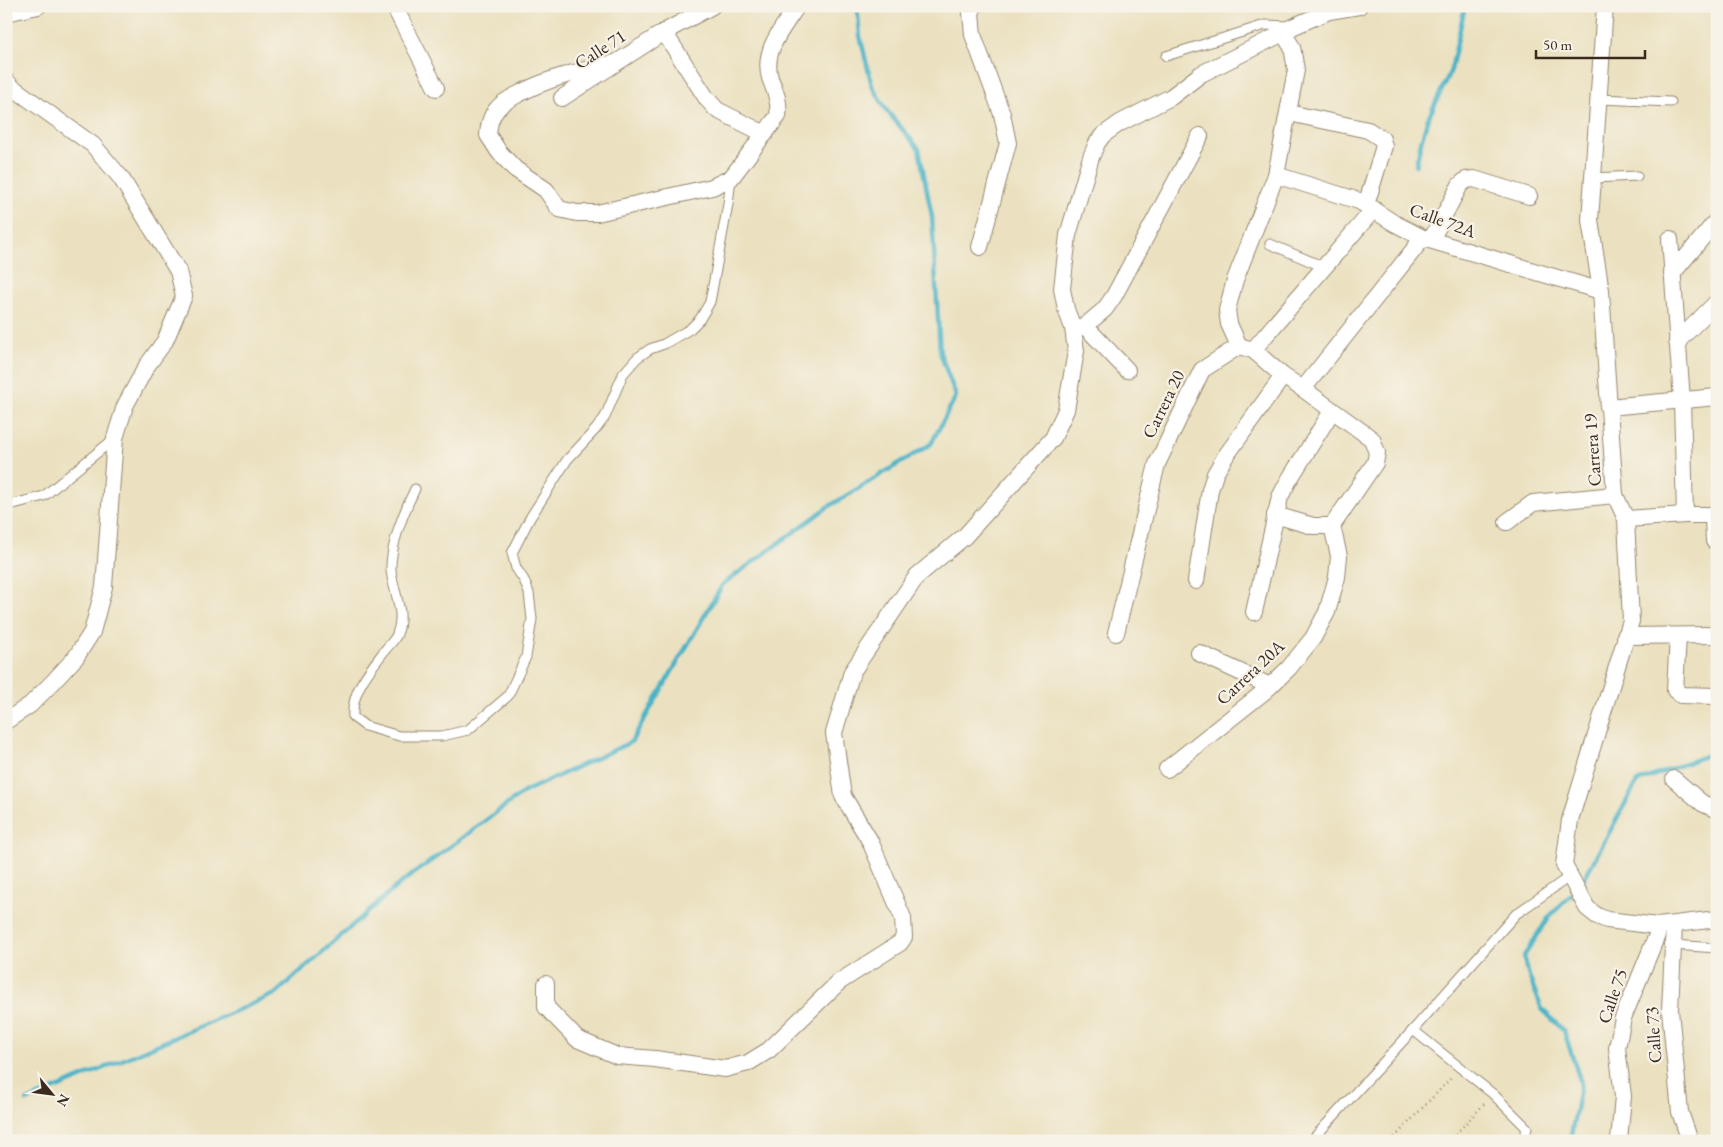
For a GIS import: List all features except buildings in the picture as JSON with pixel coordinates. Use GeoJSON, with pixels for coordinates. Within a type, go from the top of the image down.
{"type":"FeatureCollection","features":[{"type":"Feature","properties":{"kind":"street"},"geometry":{"type":"LineString","coordinates":[[6,13],[38,6]]}},
{"type":"Feature","properties":{"kind":"street"},"geometry":{"type":"LineString","coordinates":[[394,6],[436,88]]}},
{"type":"Feature","properties":{"kind":"street","name":"Calle 71"},"geometry":{"type":"LineString","coordinates":[[562,98],[664,32],[712,6]]}},
{"type":"Feature","properties":{"kind":"street"},"geometry":{"type":"LineString","coordinates":[[615,63],[568,73],[542,82],[520,93],[497,109],[491,119],[488,135],[499,152],[516,169],[546,190],[559,209],[577,213],[596,213],[712,187],[731,178],[778,116],[780,105],[769,75],[767,62],[771,46],[797,6]]}},
{"type":"Feature","properties":{"kind":"street"},"geometry":{"type":"LineString","coordinates":[[974,6],[971,14],[973,35],[1002,114],[1008,143],[980,247]]}},
{"type":"Feature","properties":{"kind":"street"},"geometry":{"type":"LineString","coordinates":[[1127,370],[1079,327],[1066,309],[1062,289],[1068,236],[1091,157],[1097,143],[1103,135],[1171,97],[1201,74],[1328,8],[1359,6]]}},
{"type":"Feature","properties":{"kind":"street","name":"Carrera 19"},"geometry":{"type":"LineString","coordinates":[[1570,878],[1564,865],[1570,820],[1631,621],[1626,518],[1615,495],[1601,291],[1590,220],[1605,6]]}},
{"type":"Feature","properties":{"kind":"street"},"geometry":{"type":"LineString","coordinates":[[1275,515],[1313,526],[1332,526],[1375,463],[1377,454],[1372,440],[1246,348],[1229,324],[1227,310],[1235,280],[1276,175],[1296,70],[1288,30]]}},
{"type":"Feature","properties":{"kind":"street"},"geometry":{"type":"LineString","coordinates":[[664,32],[707,99],[718,110],[765,134]]}},
{"type":"Feature","properties":{"kind":"street"},"geometry":{"type":"LineString","coordinates":[[6,80],[12,87],[93,145],[121,178],[178,271],[184,296],[165,341],[146,367],[125,406],[115,438],[104,587],[92,632],[76,657],[53,682],[30,705],[6,720]]}},
{"type":"Feature","properties":{"kind":"street"},"geometry":{"type":"LineString","coordinates":[[1288,113],[1368,130],[1382,139],[1384,146],[1370,207]]}},
{"type":"Feature","properties":{"kind":"street"},"geometry":{"type":"LineString","coordinates":[[546,984],[546,1007],[577,1039],[617,1056],[655,1059],[725,1069],[748,1063],[769,1050],[839,982],[900,943],[904,937],[903,918],[870,841],[842,796],[834,733],[852,672],[917,576],[965,536],[1053,438],[1066,410],[1079,327],[1105,308],[1114,296],[1200,136]]}},
{"type":"Feature","properties":{"kind":"street","name":"Calle 72A"},"geometry":{"type":"LineString","coordinates":[[1276,175],[1359,201],[1394,223],[1427,239],[1601,291]]}},
{"type":"Feature","properties":{"kind":"street"},"geometry":{"type":"LineString","coordinates":[[1303,389],[1427,239],[1460,185],[1466,180],[1474,179],[1529,196]]}},
{"type":"Feature","properties":{"kind":"street","name":"Carrera 20"},"geometry":{"type":"LineString","coordinates":[[1116,633],[1157,464],[1202,370],[1246,348],[1324,267],[1370,207]]}},
{"type":"Feature","properties":{"kind":"street"},"geometry":{"type":"LineString","coordinates":[[1672,274],[1717,220]]}},
{"type":"Feature","properties":{"kind":"street"},"geometry":{"type":"LineString","coordinates":[[1670,240],[1682,400],[1685,515]]}},
{"type":"Feature","properties":{"kind":"street"},"geometry":{"type":"LineString","coordinates":[[1677,342],[1717,302]]}},
{"type":"Feature","properties":{"kind":"street"},"geometry":{"type":"LineString","coordinates":[[1196,581],[1210,490],[1215,474],[1283,376]]}},
{"type":"Feature","properties":{"kind":"street"},"geometry":{"type":"LineString","coordinates":[[1608,407],[1717,397]]}},
{"type":"Feature","properties":{"kind":"street"},"geometry":{"type":"LineString","coordinates":[[1254,612],[1280,498],[1289,480],[1332,411]]}},
{"type":"Feature","properties":{"kind":"street"},"geometry":{"type":"LineString","coordinates":[[1507,522],[1533,503],[1615,495]]}},
{"type":"Feature","properties":{"kind":"street"},"geometry":{"type":"LineString","coordinates":[[1626,518],[1685,515],[1712,516],[1714,541]]}},
{"type":"Feature","properties":{"kind":"street","name":"Carrera 20A"},"geometry":{"type":"LineString","coordinates":[[1166,769],[1270,686],[1290,668],[1313,638],[1328,612],[1338,577],[1339,556],[1332,526]]}},
{"type":"Feature","properties":{"kind":"street"},"geometry":{"type":"LineString","coordinates":[[1625,636],[1717,635]]}},
{"type":"Feature","properties":{"kind":"street"},"geometry":{"type":"LineString","coordinates":[[1678,636],[1675,690],[1681,695],[1717,696]]}},
{"type":"Feature","properties":{"kind":"street"},"geometry":{"type":"LineString","coordinates":[[1199,654],[1270,686]]}},
{"type":"Feature","properties":{"kind":"street"},"geometry":{"type":"LineString","coordinates":[[1674,779],[1702,803],[1717,810]]}},
{"type":"Feature","properties":{"kind":"street"},"geometry":{"type":"LineString","coordinates":[[1570,878],[1587,908],[1606,920],[1666,925],[1717,920]]}},
{"type":"Feature","properties":{"kind":"street","name":"Calle 73"},"geometry":{"type":"LineString","coordinates":[[1666,925],[1673,945],[1670,1010],[1680,1112],[1690,1141]]}},
{"type":"Feature","properties":{"kind":"street","name":"Calle 75"},"geometry":{"type":"LineString","coordinates":[[1619,1141],[1623,1096],[1617,1048],[1623,1018],[1657,934],[1666,925]]}},
{"type":"Feature","properties":{"kind":"lane"},"geometry":{"type":"LineString","coordinates":[[1166,56],[1264,25],[1288,30]]}},
{"type":"Feature","properties":{"kind":"lane"},"geometry":{"type":"LineString","coordinates":[[1599,98],[1671,102]]}},
{"type":"Feature","properties":{"kind":"lane"},"geometry":{"type":"LineString","coordinates":[[1592,178],[1637,176]]}},
{"type":"Feature","properties":{"kind":"lane"},"geometry":{"type":"LineString","coordinates":[[415,490],[400,524],[391,569],[400,603],[400,622],[397,635],[360,685],[352,706],[353,717],[365,726],[398,736],[442,736],[468,730],[508,696],[515,683],[526,656],[532,619],[529,593],[524,580],[516,568],[512,553],[530,518],[567,460],[605,417],[623,374],[637,358],[650,349],[664,344],[690,329],[700,319],[710,302],[731,178]]}},
{"type":"Feature","properties":{"kind":"lane"},"geometry":{"type":"LineString","coordinates":[[1270,244],[1324,267]]}},
{"type":"Feature","properties":{"kind":"lane"},"geometry":{"type":"LineString","coordinates":[[6,506],[44,496],[115,438]]}},
{"type":"Feature","properties":{"kind":"lane"},"geometry":{"type":"LineString","coordinates":[[1311,1141],[1516,914],[1570,878]]}},
{"type":"Feature","properties":{"kind":"lane"},"geometry":{"type":"LineString","coordinates":[[1673,945],[1717,948]]}},
{"type":"Feature","properties":{"kind":"lane"},"geometry":{"type":"LineString","coordinates":[[1413,1030],[1493,1094],[1527,1128],[1524,1141]]}},
{"type":"Feature","properties":{"kind":"path"},"geometry":{"type":"LineString","coordinates":[[1391,1141],[1461,1068]]}},
{"type":"Feature","properties":{"kind":"path"},"geometry":{"type":"LineString","coordinates":[[1449,1141],[1493,1094]]}},
{"type":"Feature","properties":{"kind":"waterway"},"geometry":{"type":"LineString","coordinates":[[27,1101],[275,994],[397,886],[524,792],[631,742],[723,584],[828,507],[931,444],[956,396],[940,353],[932,217],[919,149],[887,111],[872,86],[860,36],[857,6]]}},
{"type":"Feature","properties":{"kind":"waterway"},"geometry":{"type":"LineString","coordinates":[[1416,165],[1427,121],[1451,70],[1465,6]]}},
{"type":"Feature","properties":{"kind":"waterway"},"geometry":{"type":"LineString","coordinates":[[1580,886],[1637,782],[1705,756],[1717,754]]}},
{"type":"Feature","properties":{"kind":"waterway"},"geometry":{"type":"LineString","coordinates":[[1570,1141],[1581,1083],[1564,1031],[1542,1009],[1529,976],[1524,956],[1549,917],[1575,891]]}}]}
